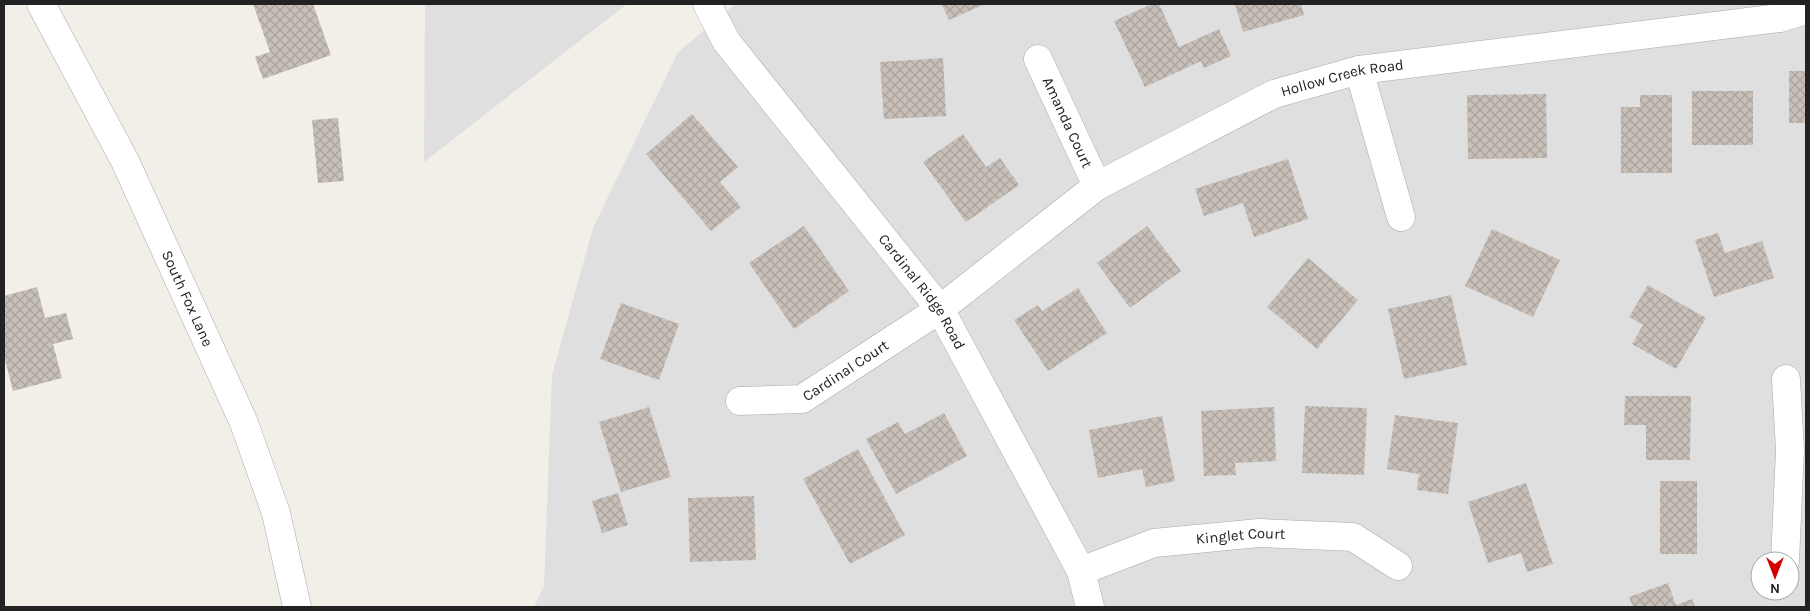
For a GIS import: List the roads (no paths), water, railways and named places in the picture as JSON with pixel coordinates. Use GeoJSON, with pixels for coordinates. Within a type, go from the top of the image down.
{"type":"FeatureCollection","features":[{"type":"Feature","properties":{"kind":"street","name":"South Fox Lane"},"geometry":{"type":"LineString","coordinates":[[41,4],[125,161],[244,423],[276,512],[297,607]]}},
{"type":"Feature","properties":{"kind":"street","name":"Cardinal Ridge Road"},"geometry":{"type":"LineString","coordinates":[[707,4],[726,42],[940,310],[1081,571],[1090,607]]}},
{"type":"Feature","properties":{"kind":"street","name":"Hollow Creek Road"},"geometry":{"type":"LineString","coordinates":[[940,310],[1097,186],[1274,94],[1359,70],[1780,18],[1806,10]]}},
{"type":"Feature","properties":{"kind":"street","name":"Amanda Court"},"geometry":{"type":"LineString","coordinates":[[1038,59],[1097,186]]}},
{"type":"Feature","properties":{"kind":"street"},"geometry":{"type":"LineString","coordinates":[[1359,70],[1401,217]]}},
{"type":"Feature","properties":{"kind":"street","name":"Cardinal Court"},"geometry":{"type":"LineString","coordinates":[[740,401],[802,399],[940,310]]}},
{"type":"Feature","properties":{"kind":"street"},"geometry":{"type":"LineString","coordinates":[[1786,379],[1798,450],[1786,551]]}},
{"type":"Feature","properties":{"kind":"street","name":"Kinglet Court"},"geometry":{"type":"LineString","coordinates":[[1081,571],[1154,543],[1259,533],[1353,537],[1398,566]]}}]}
